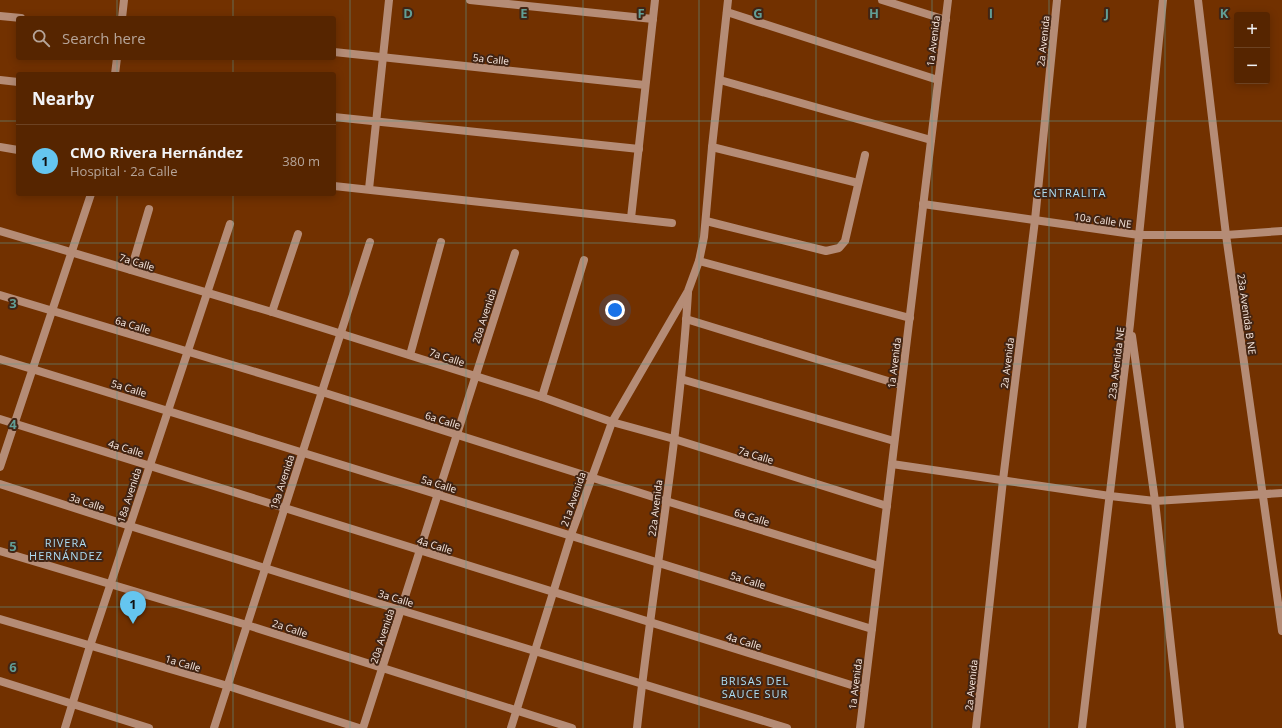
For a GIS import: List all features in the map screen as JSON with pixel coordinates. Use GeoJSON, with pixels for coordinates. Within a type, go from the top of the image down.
{"type":"FeatureCollection","features":[{"type":"Feature","properties":{"kind":"street"},"geometry":{"type":"LineString","coordinates":[[122,16],[124,0]]}},
{"type":"Feature","properties":{"kind":"street"},"geometry":{"type":"LineString","coordinates":[[369,189],[389,0]]}},
{"type":"Feature","properties":{"kind":"street"},"geometry":{"type":"LineString","coordinates":[[470,0],[653,19]]}},
{"type":"Feature","properties":{"kind":"street"},"geometry":{"type":"LineString","coordinates":[[631,218],[655,0]]}},
{"type":"Feature","properties":{"kind":"street"},"geometry":{"type":"LineString","coordinates":[[688,291],[699,261],[704,237],[728,0]]}},
{"type":"Feature","properties":{"kind":"street"},"geometry":{"type":"LineString","coordinates":[[882,0],[946,20]]}},
{"type":"Feature","properties":{"kind":"street","name":"1a Avenida"},"geometry":{"type":"LineString","coordinates":[[860,728],[948,0]]}},
{"type":"Feature","properties":{"kind":"street","name":"2a Avenida"},"geometry":{"type":"LineString","coordinates":[[976,728],[1003,480],[1034,220],[1057,0]]}},
{"type":"Feature","properties":{"kind":"street","name":"23a Avenida NE"},"geometry":{"type":"LineString","coordinates":[[1082,728],[1130,324],[1163,0]]}},
{"type":"Feature","properties":{"kind":"street","name":"23a Avenida B NE"},"geometry":{"type":"LineString","coordinates":[[1198,0],[1226,235],[1282,631]]}},
{"type":"Feature","properties":{"kind":"street"},"geometry":{"type":"LineString","coordinates":[[727,12],[938,80]]}},
{"type":"Feature","properties":{"kind":"street"},"geometry":{"type":"LineString","coordinates":[[0,16],[16,18]]}},
{"type":"Feature","properties":{"kind":"street","name":"5a Calle"},"geometry":{"type":"LineString","coordinates":[[336,52],[645,85]]}},
{"type":"Feature","properties":{"kind":"street"},"geometry":{"type":"LineString","coordinates":[[115,72],[117,60]]}},
{"type":"Feature","properties":{"kind":"street"},"geometry":{"type":"LineString","coordinates":[[0,80],[16,82]]}},
{"type":"Feature","properties":{"kind":"street"},"geometry":{"type":"LineString","coordinates":[[720,80],[931,140]]}},
{"type":"Feature","properties":{"kind":"street"},"geometry":{"type":"LineString","coordinates":[[336,117],[639,149]]}},
{"type":"Feature","properties":{"kind":"street"},"geometry":{"type":"LineString","coordinates":[[0,147],[16,150]]}},
{"type":"Feature","properties":{"kind":"street"},"geometry":{"type":"LineString","coordinates":[[712,147],[858,183]]}},
{"type":"Feature","properties":{"kind":"street"},"geometry":{"type":"LineString","coordinates":[[706,221],[826,251],[839,248],[845,241],[864,155]]}},
{"type":"Feature","properties":{"kind":"street"},"geometry":{"type":"LineString","coordinates":[[336,186],[672,223]]}},
{"type":"Feature","properties":{"kind":"street"},"geometry":{"type":"LineString","coordinates":[[0,467],[90,196]]}},
{"type":"Feature","properties":{"kind":"street","name":"10a Calle NE"},"geometry":{"type":"LineString","coordinates":[[923,204],[1139,235],[1226,235],[1282,231]]}},
{"type":"Feature","properties":{"kind":"street"},"geometry":{"type":"LineString","coordinates":[[131,270],[148,208]]}},
{"type":"Feature","properties":{"kind":"street","name":"18a Avenida"},"geometry":{"type":"LineString","coordinates":[[65,728],[110,584],[230,224]]}},
{"type":"Feature","properties":{"kind":"street","name":"7a Calle"},"geometry":{"type":"LineString","coordinates":[[0,231],[272,312],[542,397],[612,422],[674,439],[887,506]]}},
{"type":"Feature","properties":{"kind":"street"},"geometry":{"type":"LineString","coordinates":[[272,312],[298,234]]}},
{"type":"Feature","properties":{"kind":"street","name":"19a Avenida"},"geometry":{"type":"LineString","coordinates":[[214,728],[370,242]]}},
{"type":"Feature","properties":{"kind":"street"},"geometry":{"type":"LineString","coordinates":[[410,355],[441,242]]}},
{"type":"Feature","properties":{"kind":"street","name":"20a Avenida"},"geometry":{"type":"LineString","coordinates":[[363,728],[515,253]]}},
{"type":"Feature","properties":{"kind":"street"},"geometry":{"type":"LineString","coordinates":[[542,397],[584,260]]}},
{"type":"Feature","properties":{"kind":"street"},"geometry":{"type":"LineString","coordinates":[[699,261],[910,318]]}},
{"type":"Feature","properties":{"kind":"street","name":"22a Avenida"},"geometry":{"type":"LineString","coordinates":[[637,728],[674,439],[681,379],[688,291]]}},
{"type":"Feature","properties":{"kind":"street","name":"21a Avenida"},"geometry":{"type":"LineString","coordinates":[[511,728],[571,535],[612,422],[688,291]]}},
{"type":"Feature","properties":{"kind":"street","name":"6a Calle"},"geometry":{"type":"LineString","coordinates":[[0,295],[322,392],[666,501],[879,566]]}},
{"type":"Feature","properties":{"kind":"street"},"geometry":{"type":"LineString","coordinates":[[686,319],[901,385]]}},
{"type":"Feature","properties":{"kind":"street"},"geometry":{"type":"LineString","coordinates":[[1130,324],[1155,501],[1180,728]]}},
{"type":"Feature","properties":{"kind":"street","name":"5a Calle"},"geometry":{"type":"LineString","coordinates":[[0,359],[872,629]]}},
{"type":"Feature","properties":{"kind":"street"},"geometry":{"type":"LineString","coordinates":[[681,379],[894,441]]}},
{"type":"Feature","properties":{"kind":"street","name":"4a Calle"},"geometry":{"type":"LineString","coordinates":[[0,419],[864,689]]}},
{"type":"Feature","properties":{"kind":"street"},"geometry":{"type":"LineString","coordinates":[[892,464],[1110,496],[1155,501],[1282,493]]}},
{"type":"Feature","properties":{"kind":"street","name":"3a Calle"},"geometry":{"type":"LineString","coordinates":[[0,484],[400,610],[787,728]]}},
{"type":"Feature","properties":{"kind":"street","name":"2a Calle"},"geometry":{"type":"LineString","coordinates":[[0,552],[247,625],[572,728]]}},
{"type":"Feature","properties":{"kind":"street","name":"1a Calle"},"geometry":{"type":"LineString","coordinates":[[0,619],[228,686],[359,728]]}},
{"type":"Feature","properties":{"kind":"street"},"geometry":{"type":"LineString","coordinates":[[0,681],[149,728]]}},
{"type":"Feature","properties":{"kind":"place","name":"CMO Rivera Hernández"},"geometry":{"type":"Point","coordinates":[133,624]}},
{"type":"Feature","properties":{"kind":"district","name":"CENTRALITA"},"geometry":{"type":"Point","coordinates":[1070,193]}},
{"type":"Feature","properties":{"kind":"district","name":"RIVERA HERNÁNDEZ"},"geometry":{"type":"Point","coordinates":[66,549]}},
{"type":"Feature","properties":{"kind":"district","name":"BRISAS DEL SAUCE SUR"},"geometry":{"type":"Point","coordinates":[755,687]}}]}
